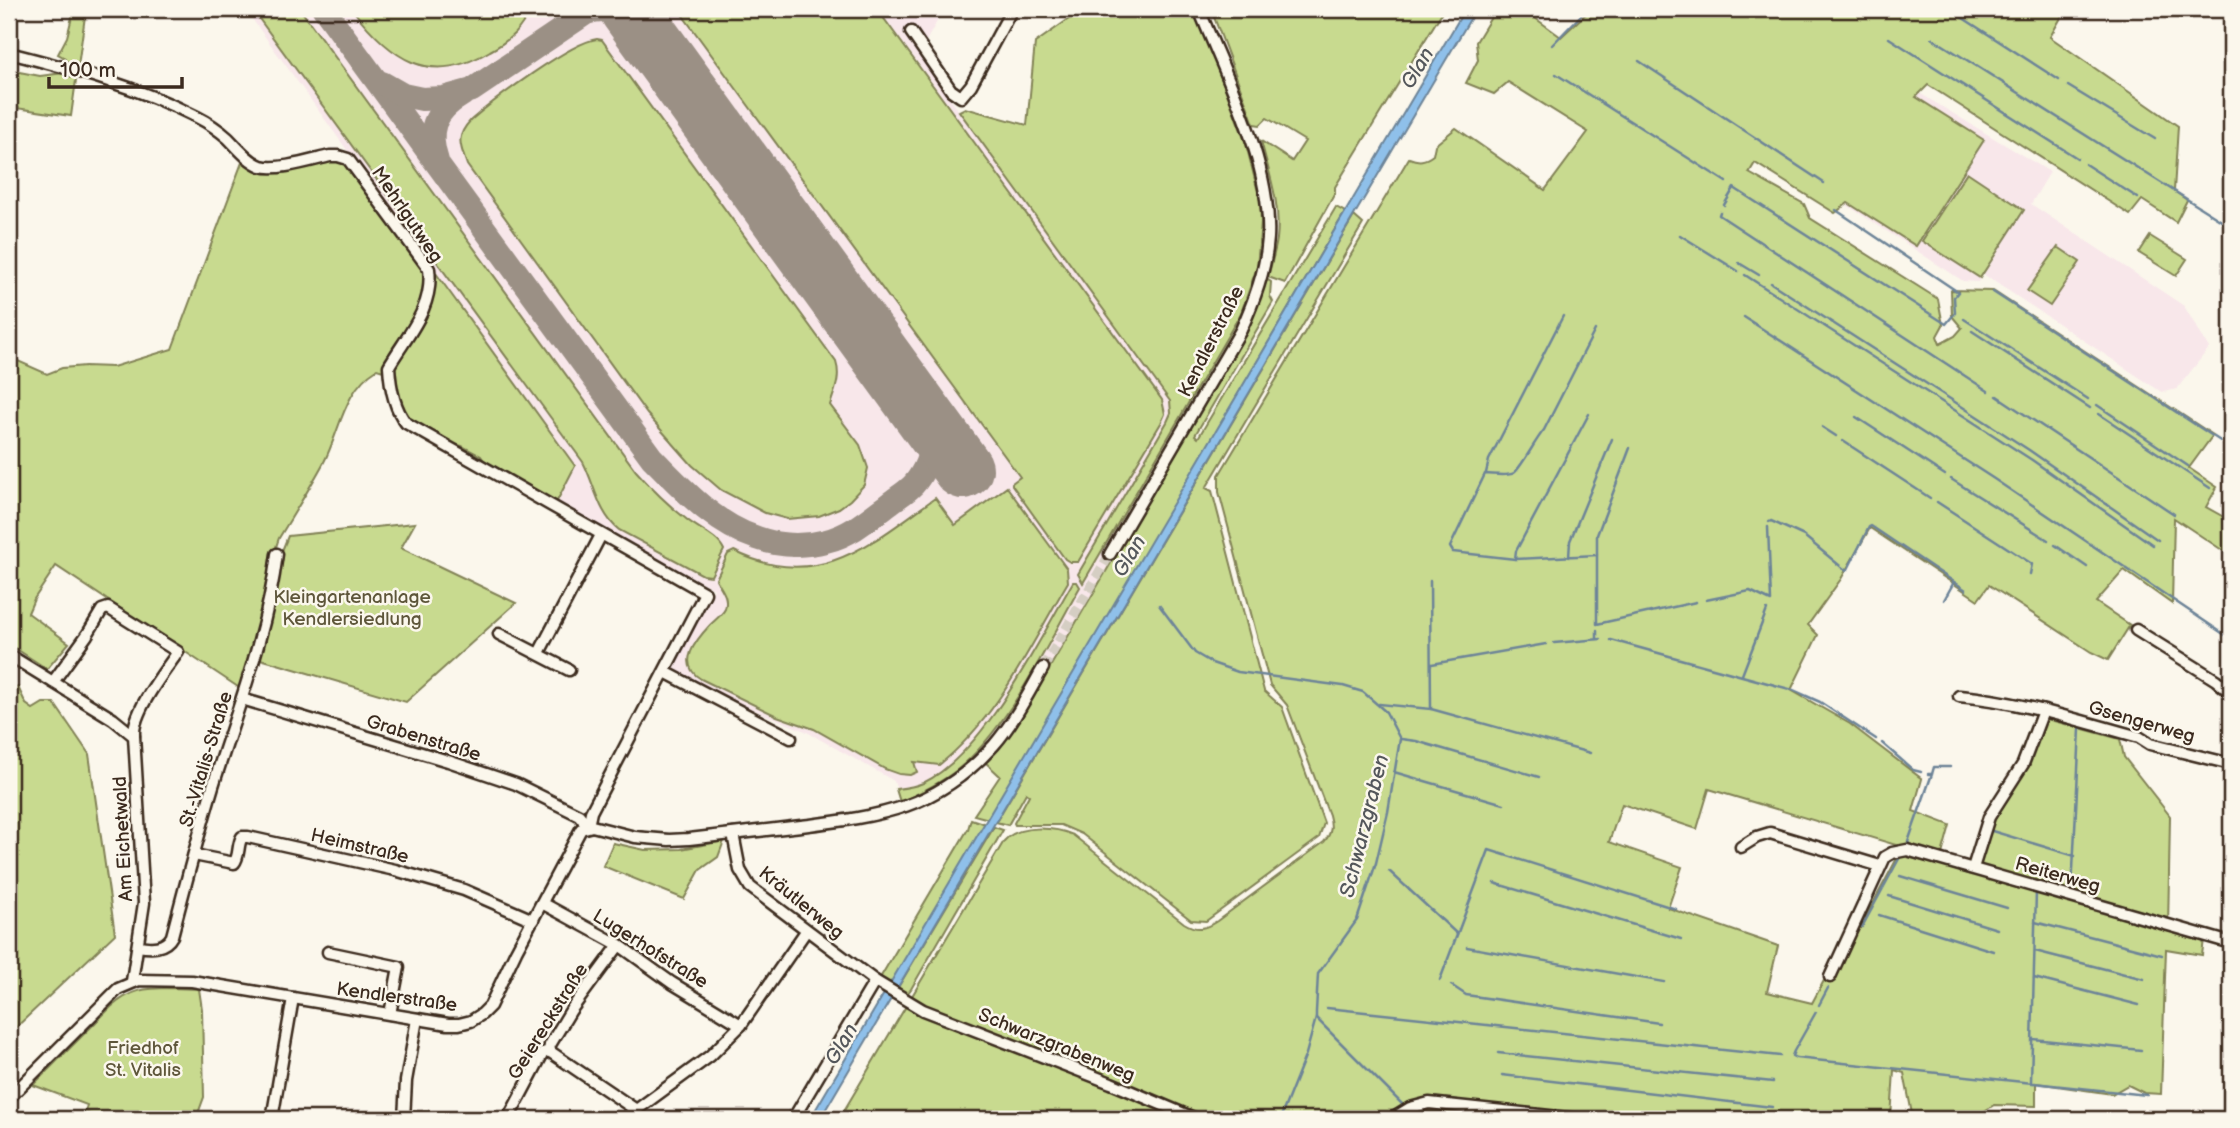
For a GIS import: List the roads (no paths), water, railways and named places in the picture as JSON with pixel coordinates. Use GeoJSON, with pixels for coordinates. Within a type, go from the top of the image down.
{"type":"FeatureCollection","features":[{"type":"Feature","properties":{"kind":"street"},"geometry":{"type":"LineString","coordinates":[[911,32],[951,90],[961,97],[971,85],[1012,9]]}},
{"type":"Feature","properties":{"kind":"street","name":"Kendlerstraße"},"geometry":{"type":"LineString","coordinates":[[1110,554],[1241,330],[1264,267],[1268,217],[1261,169],[1199,9]]}},
{"type":"Feature","properties":{"kind":"street","name":"Mehrlgutweg"},"geometry":{"type":"LineString","coordinates":[[9,53],[125,86],[172,105],[218,130],[259,165],[275,167],[330,156],[348,159],[429,269],[430,285],[421,316],[389,366],[394,398],[401,416],[413,427],[705,593]]}},
{"type":"Feature","properties":{"kind":"street"},"geometry":{"type":"LineString","coordinates":[[539,653],[601,535]]}},
{"type":"Feature","properties":{"kind":"street","name":"St.-Vitalis-Straße"},"geometry":{"type":"LineString","coordinates":[[138,946],[160,946],[167,944],[172,938],[272,593],[277,554]]}},
{"type":"Feature","properties":{"kind":"street","name":"Kendlerstraße"},"geometry":{"type":"LineString","coordinates":[[132,981],[191,981],[459,1024],[482,1014],[490,1006],[579,832],[588,826],[591,811],[705,593]]}},
{"type":"Feature","properties":{"kind":"street","name":"Am Eichetwald"},"geometry":{"type":"LineString","coordinates":[[53,682],[102,610],[108,608],[178,652],[135,721],[144,904],[132,981]]}},
{"type":"Feature","properties":{"kind":"street"},"geometry":{"type":"LineString","coordinates":[[2136,630],[2216,680],[2231,693]]}},
{"type":"Feature","properties":{"kind":"street"},"geometry":{"type":"LineString","coordinates":[[499,634],[569,670]]}},
{"type":"Feature","properties":{"kind":"street"},"geometry":{"type":"LineString","coordinates":[[9,655],[113,719],[134,736]]}},
{"type":"Feature","properties":{"kind":"street"},"geometry":{"type":"LineString","coordinates":[[588,826],[650,839],[689,839],[893,812],[929,797],[965,774],[995,744],[1016,715],[1043,668]]}},
{"type":"Feature","properties":{"kind":"street"},"geometry":{"type":"LineString","coordinates":[[665,672],[791,738]]}},
{"type":"Feature","properties":{"kind":"street","name":"Gsengerweg"},"geometry":{"type":"LineString","coordinates":[[1959,696],[1986,698],[2043,711],[2139,737],[2150,744],[2231,764]]}},
{"type":"Feature","properties":{"kind":"street","name":"Grabenstraße"},"geometry":{"type":"LineString","coordinates":[[242,699],[516,784],[579,815],[588,826]]}},
{"type":"Feature","properties":{"kind":"street"},"geometry":{"type":"LineString","coordinates":[[1973,868],[1989,817],[2023,764],[2043,711]]}},
{"type":"Feature","properties":{"kind":"street","name":"Kräutlerweg"},"geometry":{"type":"LineString","coordinates":[[733,834],[740,870],[750,887],[806,931],[905,999]]}},
{"type":"Feature","properties":{"kind":"street"},"geometry":{"type":"LineString","coordinates":[[1741,847],[1757,837],[1770,834],[1880,866],[1830,977]]}},
{"type":"Feature","properties":{"kind":"street","name":"Heimstraße"},"geometry":{"type":"LineString","coordinates":[[194,855],[234,863],[237,860],[240,840],[242,837],[248,837],[395,870],[464,890],[533,920]]}},
{"type":"Feature","properties":{"kind":"street","name":"Reiterweg"},"geometry":{"type":"LineString","coordinates":[[1880,866],[1885,857],[1907,850],[2231,943]]}},
{"type":"Feature","properties":{"kind":"street","name":"Lugerhofstraße"},"geometry":{"type":"LineString","coordinates":[[542,903],[619,945],[672,983],[741,1024]]}},
{"type":"Feature","properties":{"kind":"street"},"geometry":{"type":"LineString","coordinates":[[624,1119],[710,1056],[741,1024],[806,931]]}},
{"type":"Feature","properties":{"kind":"street","name":"Geiereckstraße"},"geometry":{"type":"LineString","coordinates":[[508,1119],[543,1054],[549,1051],[571,1010],[619,945]]}},
{"type":"Feature","properties":{"kind":"street"},"geometry":{"type":"LineString","coordinates":[[328,951],[399,967],[390,1014]]}},
{"type":"Feature","properties":{"kind":"street"},"geometry":{"type":"LineString","coordinates":[[9,1097],[106,999],[132,981]]}},
{"type":"Feature","properties":{"kind":"street"},"geometry":{"type":"LineString","coordinates":[[793,1119],[877,982]]}},
{"type":"Feature","properties":{"kind":"street"},"geometry":{"type":"LineString","coordinates":[[272,1119],[293,998]]}},
{"type":"Feature","properties":{"kind":"street","name":"Schwarzgrabenweg"},"geometry":{"type":"LineString","coordinates":[[905,999],[923,1010],[1196,1119]]}},
{"type":"Feature","properties":{"kind":"street"},"geometry":{"type":"LineString","coordinates":[[404,1119],[406,1081],[417,1019]]}},
{"type":"Feature","properties":{"kind":"street"},"geometry":{"type":"LineString","coordinates":[[549,1051],[636,1110]]}},
{"type":"Feature","properties":{"kind":"street"},"geometry":{"type":"LineString","coordinates":[[1392,1119],[1423,1103],[1577,1119]]}},
{"type":"Feature","properties":{"kind":"water"},"geometry":{"type":"Polygon","coordinates":[[[1465,9],[1476,9],[820,1119],[810,1119],[1465,9]]]}},
{"type":"Feature","properties":{"kind":"waterway"},"geometry":{"type":"LineString","coordinates":[[1552,45],[1587,9]]}},
{"type":"Feature","properties":{"kind":"waterway"},"geometry":{"type":"LineString","coordinates":[[1949,9],[2059,80]]}},
{"type":"Feature","properties":{"kind":"waterway"},"geometry":{"type":"LineString","coordinates":[[1889,38],[2077,158]]}},
{"type":"Feature","properties":{"kind":"waterway"},"geometry":{"type":"LineString","coordinates":[[1932,38],[2231,227]]}},
{"type":"Feature","properties":{"kind":"waterway"},"geometry":{"type":"LineString","coordinates":[[1639,61],[1824,183]]}},
{"type":"Feature","properties":{"kind":"waterway"},"geometry":{"type":"LineString","coordinates":[[1556,74],[1726,182]]}},
{"type":"Feature","properties":{"kind":"waterway"},"geometry":{"type":"LineString","coordinates":[[2068,86],[2155,139]]}},
{"type":"Feature","properties":{"kind":"waterway"},"geometry":{"type":"LineString","coordinates":[[2085,164],[2138,198]]}},
{"type":"Feature","properties":{"kind":"waterway"},"geometry":{"type":"LineString","coordinates":[[1724,205],[1734,188],[1946,324],[1955,313],[1954,297],[1958,292],[1836,210]]}},
{"type":"Feature","properties":{"kind":"waterway"},"geometry":{"type":"LineString","coordinates":[[1720,212],[1719,215],[1988,391]]}},
{"type":"Feature","properties":{"kind":"waterway"},"geometry":{"type":"LineString","coordinates":[[1680,235],[1738,271]]}},
{"type":"Feature","properties":{"kind":"waterway"},"geometry":{"type":"LineString","coordinates":[[1739,263],[1759,275]]}},
{"type":"Feature","properties":{"kind":"waterway"},"geometry":{"type":"LineString","coordinates":[[1745,275],[2032,460],[2153,545]]}},
{"type":"Feature","properties":{"kind":"waterway"},"geometry":{"type":"LineString","coordinates":[[1771,283],[2029,450],[2158,540]]}},
{"type":"Feature","properties":{"kind":"waterway"},"geometry":{"type":"LineString","coordinates":[[1993,292],[2231,448]]}},
{"type":"Feature","properties":{"kind":"waterway"},"geometry":{"type":"LineString","coordinates":[[1486,473],[1489,460],[1563,316]]}},
{"type":"Feature","properties":{"kind":"waterway"},"geometry":{"type":"LineString","coordinates":[[1744,317],[1994,479],[2231,639]]}},
{"type":"Feature","properties":{"kind":"waterway"},"geometry":{"type":"LineString","coordinates":[[1964,319],[2088,399]]}},
{"type":"Feature","properties":{"kind":"waterway"},"geometry":{"type":"LineString","coordinates":[[1595,330],[1544,430],[1524,460],[1514,473],[1485,474],[1450,547],[1453,552],[1515,559],[1597,555]]}},
{"type":"Feature","properties":{"kind":"waterway"},"geometry":{"type":"LineString","coordinates":[[1972,331],[2090,408]]}},
{"type":"Feature","properties":{"kind":"waterway"},"geometry":{"type":"LineString","coordinates":[[1997,396],[2174,514]]}},
{"type":"Feature","properties":{"kind":"waterway"},"geometry":{"type":"LineString","coordinates":[[2097,405],[2188,466]]}},
{"type":"Feature","properties":{"kind":"waterway"},"geometry":{"type":"LineString","coordinates":[[1515,559],[1516,551],[1589,414]]}},
{"type":"Feature","properties":{"kind":"waterway"},"geometry":{"type":"LineString","coordinates":[[2099,414],[2210,488]]}},
{"type":"Feature","properties":{"kind":"waterway"},"geometry":{"type":"LineString","coordinates":[[1856,417],[1945,475]]}},
{"type":"Feature","properties":{"kind":"waterway"},"geometry":{"type":"LineString","coordinates":[[1822,427],[1836,436]]}},
{"type":"Feature","properties":{"kind":"waterway"},"geometry":{"type":"LineString","coordinates":[[1569,557],[1570,541],[1612,439]]}},
{"type":"Feature","properties":{"kind":"waterway"},"geometry":{"type":"LineString","coordinates":[[1843,441],[1930,498]]}},
{"type":"Feature","properties":{"kind":"waterway"},"geometry":{"type":"LineString","coordinates":[[1630,448],[1597,535],[1597,624],[1696,602]]}},
{"type":"Feature","properties":{"kind":"waterway"},"geometry":{"type":"LineString","coordinates":[[1951,479],[2048,540]]}},
{"type":"Feature","properties":{"kind":"waterway"},"geometry":{"type":"LineString","coordinates":[[1937,502],[2032,564],[2030,574]]}},
{"type":"Feature","properties":{"kind":"waterway"},"geometry":{"type":"LineString","coordinates":[[1769,522],[1804,536],[1845,570],[1871,526],[1966,590]]}},
{"type":"Feature","properties":{"kind":"waterway"},"geometry":{"type":"LineString","coordinates":[[1706,600],[1750,591],[1771,601],[1768,527]]}},
{"type":"Feature","properties":{"kind":"waterway"},"geometry":{"type":"LineString","coordinates":[[2055,545],[2087,567]]}},
{"type":"Feature","properties":{"kind":"waterway"},"geometry":{"type":"LineString","coordinates":[[1430,581],[1431,709]]}},
{"type":"Feature","properties":{"kind":"waterway"},"geometry":{"type":"LineString","coordinates":[[1944,600],[1954,582]]}},
{"type":"Feature","properties":{"kind":"waterway","name":"Schwarzgraben"},"geometry":{"type":"LineString","coordinates":[[1159,605],[1195,653],[1212,663],[1238,672],[1343,686],[1363,692],[1386,712],[1400,739],[1376,863],[1357,920],[1318,974],[1316,1018],[1405,1107]]}},
{"type":"Feature","properties":{"kind":"waterway"},"geometry":{"type":"LineString","coordinates":[[1742,675],[1767,610]]}},
{"type":"Feature","properties":{"kind":"waterway"},"geometry":{"type":"LineString","coordinates":[[1597,630],[1597,639]]}},
{"type":"Feature","properties":{"kind":"waterway"},"geometry":{"type":"LineString","coordinates":[[1554,643],[1601,639]]}},
{"type":"Feature","properties":{"kind":"waterway"},"geometry":{"type":"LineString","coordinates":[[1611,640],[1793,690],[1820,702],[1876,739]]}},
{"type":"Feature","properties":{"kind":"waterway"},"geometry":{"type":"LineString","coordinates":[[1432,664],[1546,644]]}},
{"type":"Feature","properties":{"kind":"waterway"},"geometry":{"type":"LineString","coordinates":[[1379,704],[1431,709],[1590,753]]}},
{"type":"Feature","properties":{"kind":"waterway"},"geometry":{"type":"LineString","coordinates":[[1984,867],[2072,890],[2080,729],[2085,727],[2140,743]]}},
{"type":"Feature","properties":{"kind":"waterway"},"geometry":{"type":"LineString","coordinates":[[1401,739],[1539,777]]}},
{"type":"Feature","properties":{"kind":"waterway"},"geometry":{"type":"LineString","coordinates":[[1882,743],[1913,770],[1921,772]]}},
{"type":"Feature","properties":{"kind":"waterway"},"geometry":{"type":"LineString","coordinates":[[1932,774],[1934,767],[1950,767]]}},
{"type":"Feature","properties":{"kind":"waterway"},"geometry":{"type":"LineString","coordinates":[[1394,772],[1504,804]]}},
{"type":"Feature","properties":{"kind":"waterway"},"geometry":{"type":"LineString","coordinates":[[1928,774],[1932,774],[1908,842],[1910,845],[1946,856]]}},
{"type":"Feature","properties":{"kind":"waterway"},"geometry":{"type":"LineString","coordinates":[[1992,831],[2075,856]]}},
{"type":"Feature","properties":{"kind":"waterway"},"geometry":{"type":"LineString","coordinates":[[1440,980],[1489,850],[1676,909]]}},
{"type":"Feature","properties":{"kind":"waterway"},"geometry":{"type":"LineString","coordinates":[[1862,927],[1900,857],[1906,856]]}},
{"type":"Feature","properties":{"kind":"waterway"},"geometry":{"type":"LineString","coordinates":[[1911,856],[1935,863]]}},
{"type":"Feature","properties":{"kind":"waterway"},"geometry":{"type":"LineString","coordinates":[[1389,871],[1457,934]]}},
{"type":"Feature","properties":{"kind":"waterway"},"geometry":{"type":"LineString","coordinates":[[1900,876],[2007,908]]}},
{"type":"Feature","properties":{"kind":"waterway"},"geometry":{"type":"LineString","coordinates":[[1494,883],[1681,939]]}},
{"type":"Feature","properties":{"kind":"waterway"},"geometry":{"type":"LineString","coordinates":[[2031,1082],[2036,891]]}},
{"type":"Feature","properties":{"kind":"waterway"},"geometry":{"type":"LineString","coordinates":[[1889,896],[1997,929]]}},
{"type":"Feature","properties":{"kind":"waterway"},"geometry":{"type":"LineString","coordinates":[[1879,915],[1993,951]]}},
{"type":"Feature","properties":{"kind":"waterway"},"geometry":{"type":"LineString","coordinates":[[2035,922],[2162,955]]}},
{"type":"Feature","properties":{"kind":"waterway"},"geometry":{"type":"LineString","coordinates":[[1467,947],[1664,982]]}},
{"type":"Feature","properties":{"kind":"waterway"},"geometry":{"type":"LineString","coordinates":[[2035,951],[2144,979]]}},
{"type":"Feature","properties":{"kind":"waterway"},"geometry":{"type":"LineString","coordinates":[[2034,978],[2139,1005]]}},
{"type":"Feature","properties":{"kind":"waterway"},"geometry":{"type":"LineString","coordinates":[[1451,985],[1466,995],[1659,1023]]}},
{"type":"Feature","properties":{"kind":"waterway"},"geometry":{"type":"LineString","coordinates":[[1819,1005],[1828,988]]}},
{"type":"Feature","properties":{"kind":"waterway"},"geometry":{"type":"LineString","coordinates":[[1327,1008],[1780,1056]]}},
{"type":"Feature","properties":{"kind":"waterway"},"geometry":{"type":"LineString","coordinates":[[1816,1012],[1794,1051],[1792,1056],[1796,1058],[2147,1095]]}},
{"type":"Feature","properties":{"kind":"waterway"},"geometry":{"type":"LineString","coordinates":[[1280,1119],[1306,1054],[1316,1018]]}},
{"type":"Feature","properties":{"kind":"waterway"},"geometry":{"type":"LineString","coordinates":[[2033,1039],[2141,1050]]}},
{"type":"Feature","properties":{"kind":"waterway"},"geometry":{"type":"LineString","coordinates":[[1498,1053],[1773,1082]]}},
{"type":"Feature","properties":{"kind":"waterway"},"geometry":{"type":"LineString","coordinates":[[1502,1075],[1772,1107]]}},
{"type":"Feature","properties":{"kind":"waterway","name":"Schwarzgraben"},"geometry":{"type":"LineString","coordinates":[[1410,1112],[1417,1119]]}},
{"type":"Feature","properties":{"kind":"tunnel"},"geometry":{"type":"LineString","coordinates":[[1043,668],[1110,554]]}},
{"type":"Feature","properties":{"kind":"water label","name":"Glan"},"geometry":{"type":"Point","coordinates":[1417,68]}},
{"type":"Feature","properties":{"kind":"water label","name":"Glan"},"geometry":{"type":"Point","coordinates":[1129,556]}},
{"type":"Feature","properties":{"kind":"water label","name":"Glan"},"geometry":{"type":"Point","coordinates":[841,1044]}},
{"type":"Feature","properties":{"kind":"park label","name":"Kleingartenanlage Kendlersiedlung"},"geometry":{"type":"Point","coordinates":[352,607]}},
{"type":"Feature","properties":{"kind":"park label","name":"Friedhof St. Vitalis"},"geometry":{"type":"Point","coordinates":[143,1058]}}]}
